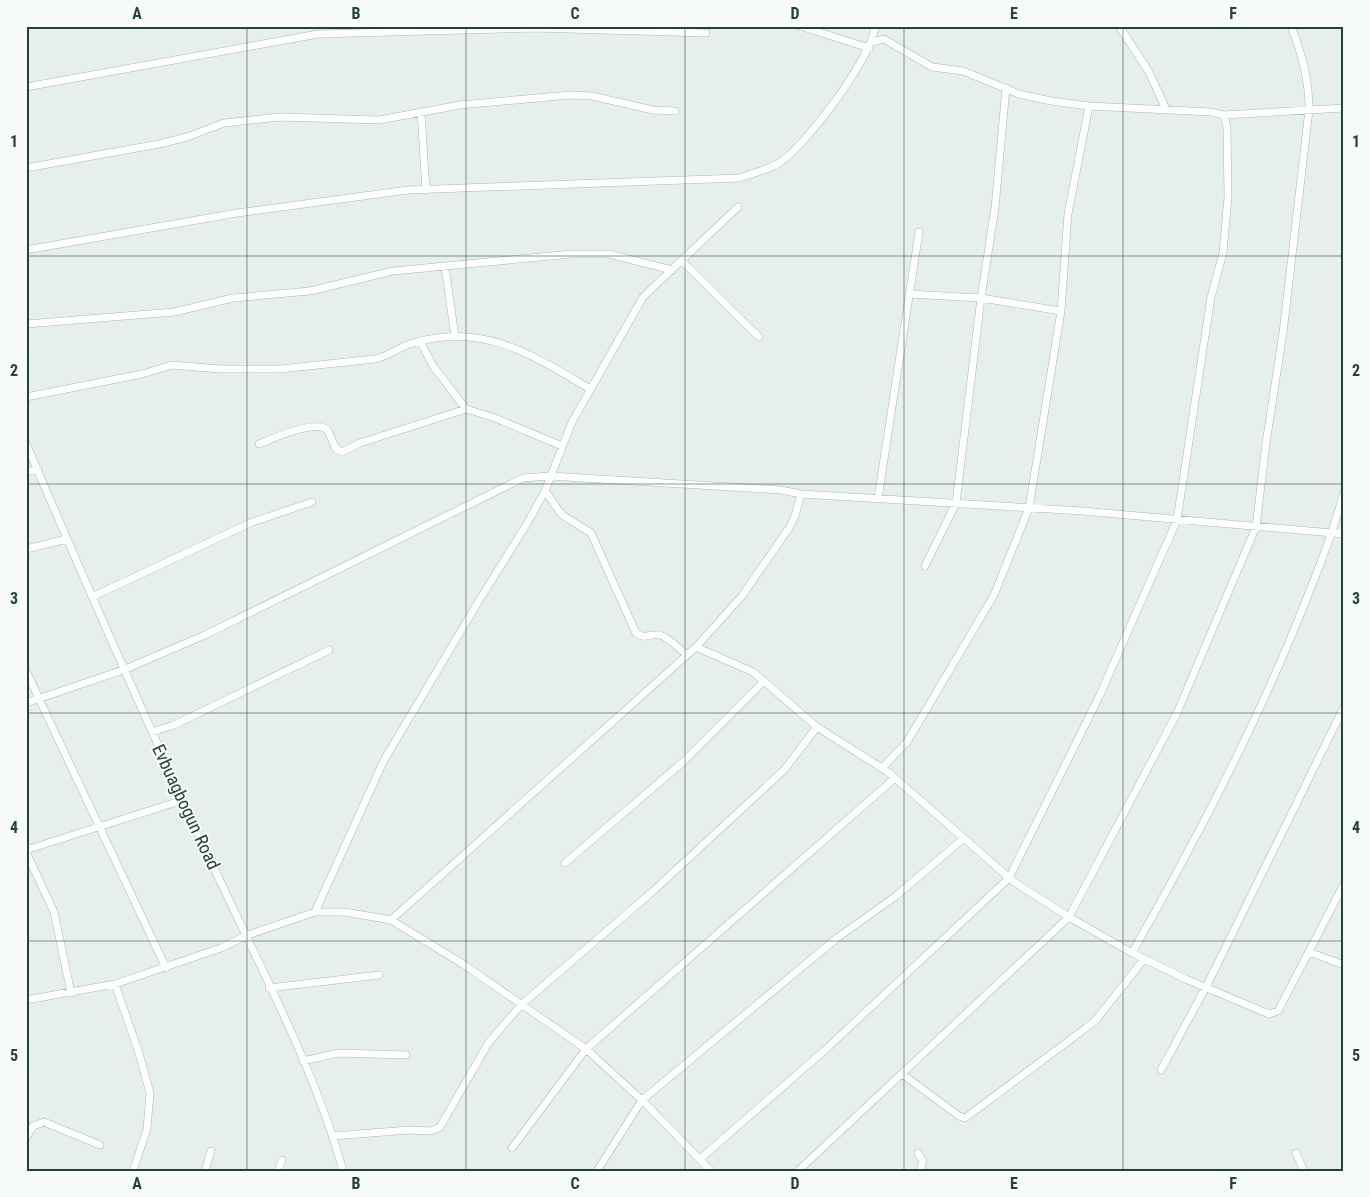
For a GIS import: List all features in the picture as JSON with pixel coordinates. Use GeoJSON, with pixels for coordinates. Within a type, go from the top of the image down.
{"type":"FeatureCollection","features":[{"type":"Feature","properties":{"kind":"street"},"geometry":{"type":"LineString","coordinates":[[800,26],[870,45],[884,39],[932,67],[964,71],[1006,88],[1051,101],[1089,106],[1166,109],[1224,115],[1344,108]]}},
{"type":"Feature","properties":{"kind":"street"},"geometry":{"type":"LineString","coordinates":[[26,250],[237,213],[426,190],[739,178],[775,166],[797,149],[826,113],[870,45],[875,26]]}},
{"type":"Feature","properties":{"kind":"street"},"geometry":{"type":"LineString","coordinates":[[1119,26],[1149,72],[1166,109]]}},
{"type":"Feature","properties":{"kind":"street"},"geometry":{"type":"LineString","coordinates":[[798,1171],[1069,917],[1177,712],[1256,526],[1266,443],[1283,333],[1308,110],[1309,91],[1304,59],[1291,26]]}},
{"type":"Feature","properties":{"kind":"street"},"geometry":{"type":"LineString","coordinates":[[26,87],[318,34],[536,28],[706,33]]}},
{"type":"Feature","properties":{"kind":"street"},"geometry":{"type":"LineString","coordinates":[[925,566],[956,503],[981,298],[995,208],[1006,88]]}},
{"type":"Feature","properties":{"kind":"street"},"geometry":{"type":"LineString","coordinates":[[26,168],[187,138],[224,123],[280,117],[378,120],[460,106],[570,95],[592,96],[652,110],[675,111]]}},
{"type":"Feature","properties":{"kind":"street"},"geometry":{"type":"LineString","coordinates":[[882,768],[906,742],[994,595],[1029,508],[1061,311],[1068,214],[1089,106]]}},
{"type":"Feature","properties":{"kind":"street"},"geometry":{"type":"LineString","coordinates":[[421,112],[426,190]]}},
{"type":"Feature","properties":{"kind":"street"},"geometry":{"type":"LineString","coordinates":[[700,1159],[825,1050],[1009,878],[1099,697],[1177,520],[1211,298],[1223,253],[1228,197],[1227,127],[1224,115]]}},
{"type":"Feature","properties":{"kind":"street"},"geometry":{"type":"LineString","coordinates":[[315,912],[384,760],[545,491],[572,422],[643,298],[738,207]]}},
{"type":"Feature","properties":{"kind":"street"},"geometry":{"type":"LineString","coordinates":[[878,498],[919,232]]}},
{"type":"Feature","properties":{"kind":"street"},"geometry":{"type":"LineString","coordinates":[[26,324],[174,312],[234,298],[310,290],[393,271],[572,254],[608,254],[672,270]]}},
{"type":"Feature","properties":{"kind":"street"},"geometry":{"type":"LineString","coordinates":[[682,261],[759,337]]}},
{"type":"Feature","properties":{"kind":"street"},"geometry":{"type":"LineString","coordinates":[[445,266],[455,336]]}},
{"type":"Feature","properties":{"kind":"street"},"geometry":{"type":"LineString","coordinates":[[909,294],[981,298],[1061,311]]}},
{"type":"Feature","properties":{"kind":"street"},"geometry":{"type":"LineString","coordinates":[[26,397],[142,374],[172,365],[220,369],[289,368],[375,360],[388,357],[400,348],[420,341],[455,336],[491,340],[528,352],[590,389]]}},
{"type":"Feature","properties":{"kind":"street"},"geometry":{"type":"LineString","coordinates":[[420,341],[433,366],[466,409]]}},
{"type":"Feature","properties":{"kind":"street"},"geometry":{"type":"LineString","coordinates":[[259,444],[286,432],[320,427],[328,431],[336,449],[342,452],[360,443],[466,409],[495,418],[562,446]]}},
{"type":"Feature","properties":{"kind":"street","name":"Evbuagbogun Road"},"geometry":{"type":"LineString","coordinates":[[26,443],[123,670],[303,1061],[333,1136],[342,1171]]}},
{"type":"Feature","properties":{"kind":"street"},"geometry":{"type":"LineString","coordinates":[[26,472],[38,470]]}},
{"type":"Feature","properties":{"kind":"street"},"geometry":{"type":"LineString","coordinates":[[26,703],[123,670],[205,634],[503,486],[523,478],[550,476],[781,490],[801,494],[1029,508],[1344,534]]}},
{"type":"Feature","properties":{"kind":"street"},"geometry":{"type":"LineString","coordinates":[[545,491],[562,515],[591,533],[636,633],[643,637],[656,635],[664,637],[688,655]]}},
{"type":"Feature","properties":{"kind":"street"},"geometry":{"type":"LineString","coordinates":[[1132,953],[1195,840],[1270,690],[1333,533],[1344,492]]}},
{"type":"Feature","properties":{"kind":"street"},"geometry":{"type":"LineString","coordinates":[[391,920],[696,648],[742,596],[789,528],[795,516],[801,494]]}},
{"type":"Feature","properties":{"kind":"street"},"geometry":{"type":"LineString","coordinates":[[92,597],[250,523],[312,502]]}},
{"type":"Feature","properties":{"kind":"street"},"geometry":{"type":"LineString","coordinates":[[26,549],[67,539]]}},
{"type":"Feature","properties":{"kind":"street"},"geometry":{"type":"LineString","coordinates":[[696,648],[753,672],[817,727],[895,778],[1009,878],[1069,917],[1144,959],[1261,1012],[1274,1013],[1278,1011],[1344,884]]}},
{"type":"Feature","properties":{"kind":"street"},"geometry":{"type":"LineString","coordinates":[[152,732],[174,725],[329,650]]}},
{"type":"Feature","properties":{"kind":"street"},"geometry":{"type":"LineString","coordinates":[[26,671],[166,968]]}},
{"type":"Feature","properties":{"kind":"street"},"geometry":{"type":"LineString","coordinates":[[566,863],[683,762],[764,680]]}},
{"type":"Feature","properties":{"kind":"street"},"geometry":{"type":"LineString","coordinates":[[1161,1070],[1205,988],[1344,707]]}},
{"type":"Feature","properties":{"kind":"street"},"geometry":{"type":"LineString","coordinates":[[333,1136],[408,1130],[431,1131],[440,1127],[489,1042],[521,1004],[652,892],[763,790],[784,770],[817,727]]}},
{"type":"Feature","properties":{"kind":"street"},"geometry":{"type":"LineString","coordinates":[[512,1148],[586,1049],[895,778]]}},
{"type":"Feature","properties":{"kind":"street"},"geometry":{"type":"LineString","coordinates":[[71,993],[54,912],[26,851],[183,800]]}},
{"type":"Feature","properties":{"kind":"street"},"geometry":{"type":"LineString","coordinates":[[597,1171],[642,1100],[837,938],[896,896],[964,838]]}},
{"type":"Feature","properties":{"kind":"street"},"geometry":{"type":"LineString","coordinates":[[26,1000],[115,984],[166,968],[221,948],[245,936],[315,912],[345,912],[391,920],[463,964],[586,1049],[642,1100],[712,1171]]}},
{"type":"Feature","properties":{"kind":"street"},"geometry":{"type":"LineString","coordinates":[[1309,952],[1344,965]]}},
{"type":"Feature","properties":{"kind":"street"},"geometry":{"type":"LineString","coordinates":[[902,1074],[959,1116],[967,1117],[1096,1020],[1144,959]]}},
{"type":"Feature","properties":{"kind":"street"},"geometry":{"type":"LineString","coordinates":[[269,988],[378,975]]}},
{"type":"Feature","properties":{"kind":"street"},"geometry":{"type":"LineString","coordinates":[[115,984],[138,1050],[150,1093],[147,1129],[133,1171]]}},
{"type":"Feature","properties":{"kind":"street"},"geometry":{"type":"LineString","coordinates":[[303,1061],[339,1053],[406,1055]]}},
{"type":"Feature","properties":{"kind":"street"},"geometry":{"type":"LineString","coordinates":[[26,1138],[33,1126],[44,1122],[100,1145]]}},
{"type":"Feature","properties":{"kind":"street"},"geometry":{"type":"LineString","coordinates":[[205,1171],[211,1151]]}},
{"type":"Feature","properties":{"kind":"street"},"geometry":{"type":"LineString","coordinates":[[918,1153],[923,1161],[920,1171]]}},
{"type":"Feature","properties":{"kind":"street"},"geometry":{"type":"LineString","coordinates":[[1296,1153],[1304,1171]]}},
{"type":"Feature","properties":{"kind":"street"},"geometry":{"type":"LineString","coordinates":[[278,1171],[282,1160]]}}]}
